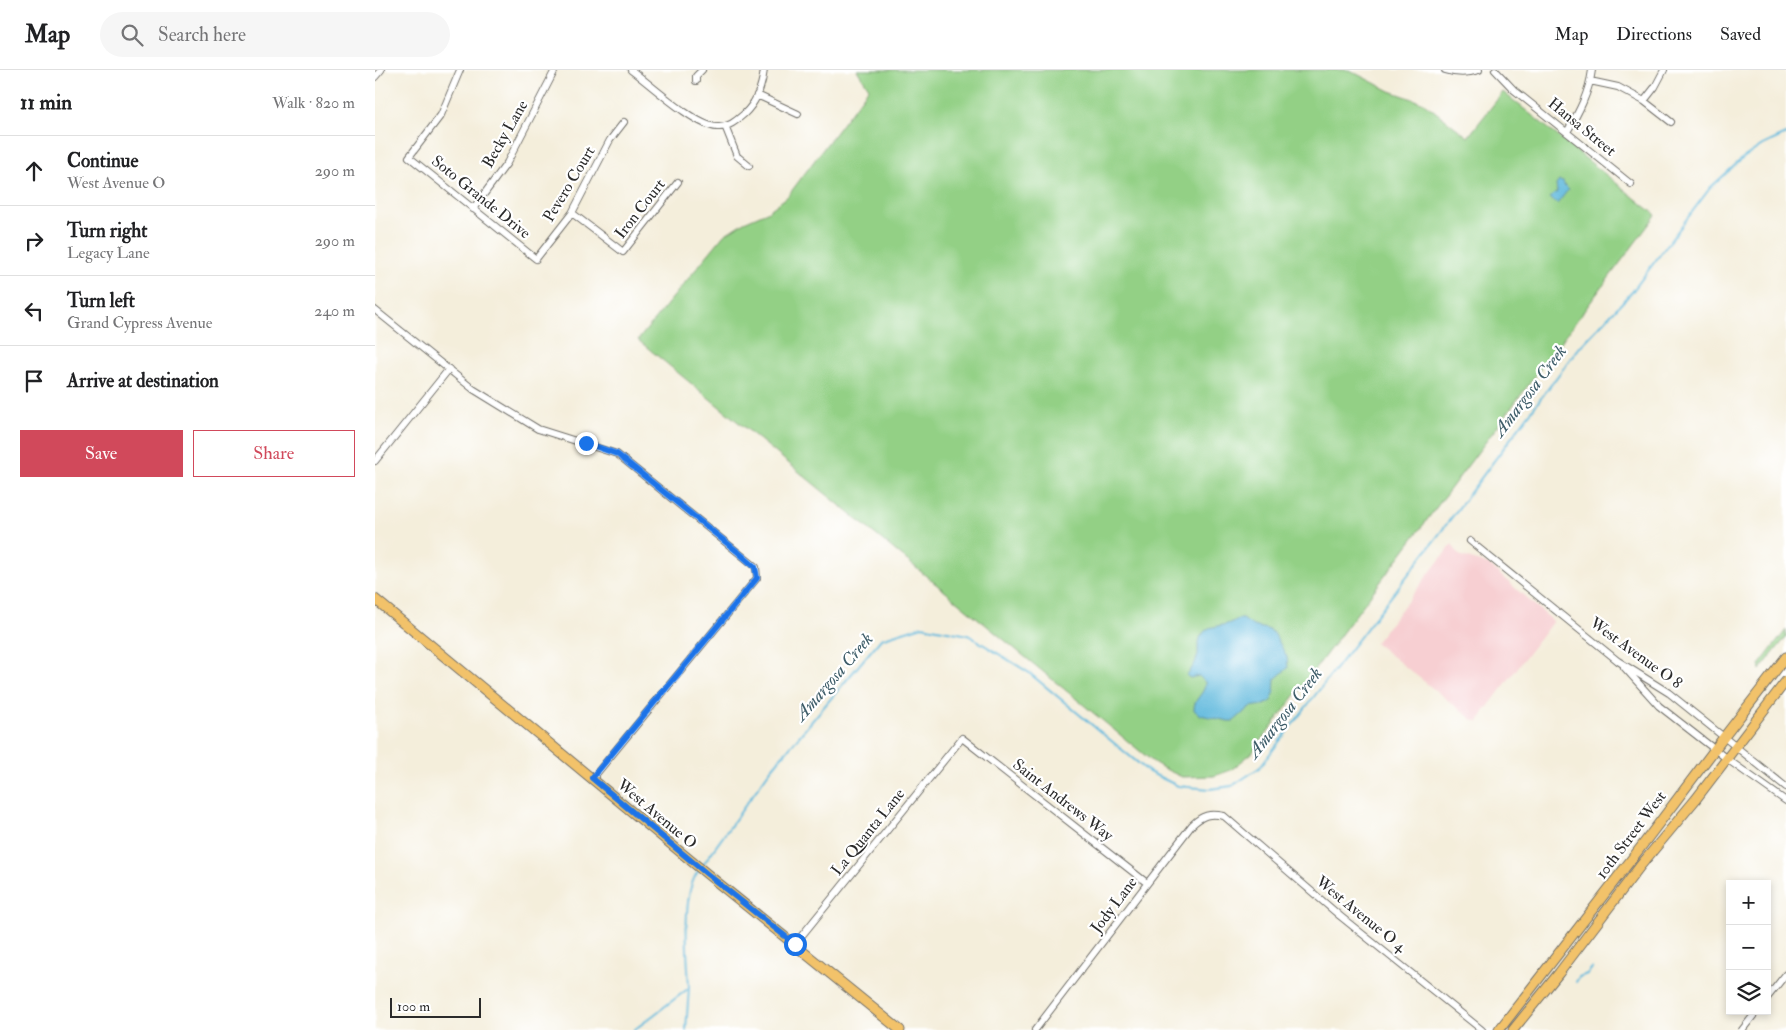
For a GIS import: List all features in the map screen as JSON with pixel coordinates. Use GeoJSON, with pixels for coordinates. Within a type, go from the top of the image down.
{"type":"FeatureCollection","features":[{"type":"Feature","properties":{"kind":"main road","name":"West Avenue O"},"geometry":{"type":"LineString","coordinates":[[375,599],[899,1030]]}},
{"type":"Feature","properties":{"kind":"main road","name":"10th Street West"},"geometry":{"type":"LineString","coordinates":[[1499,1030],[1786,657]]}},
{"type":"Feature","properties":{"kind":"main road","name":"10th Street West"},"geometry":{"type":"LineString","coordinates":[[1513,1030],[1727,759],[1786,681]]}},
{"type":"Feature","properties":{"kind":"main road"},"geometry":{"type":"LineString","coordinates":[[1572,955],[1572,947],[1606,901],[1605,894]]}},
{"type":"Feature","properties":{"kind":"street"},"geometry":{"type":"LineString","coordinates":[[375,77],[381,70]]}},
{"type":"Feature","properties":{"kind":"street","name":"Soto Grande Drive"},"geometry":{"type":"LineString","coordinates":[[460,70],[441,115],[409,157],[536,259]]}},
{"type":"Feature","properties":{"kind":"street","name":"Becky Lane"},"geometry":{"type":"LineString","coordinates":[[473,209],[507,163],[555,70]]}},
{"type":"Feature","properties":{"kind":"street"},"geometry":{"type":"LineString","coordinates":[[631,70],[692,117],[706,125],[718,128],[735,122],[747,112],[757,95],[764,70]]}},
{"type":"Feature","properties":{"kind":"street"},"geometry":{"type":"LineString","coordinates":[[696,81],[701,70]]}},
{"type":"Feature","properties":{"kind":"street"},"geometry":{"type":"LineString","coordinates":[[1445,70],[1453,73],[1470,73],[1479,70]]}},
{"type":"Feature","properties":{"kind":"street","name":"Hansa Street"},"geometry":{"type":"LineString","coordinates":[[1495,70],[1514,90],[1631,184]]}},
{"type":"Feature","properties":{"kind":"street"},"geometry":{"type":"LineString","coordinates":[[1567,132],[1582,108],[1591,81],[1592,70]]}},
{"type":"Feature","properties":{"kind":"street"},"geometry":{"type":"LineString","coordinates":[[1644,100],[1655,87],[1664,70]]}},
{"type":"Feature","properties":{"kind":"street"},"geometry":{"type":"LineString","coordinates":[[1591,81],[1618,87],[1644,100],[1671,122]]}},
{"type":"Feature","properties":{"kind":"street"},"geometry":{"type":"LineString","coordinates":[[757,95],[799,114]]}},
{"type":"Feature","properties":{"kind":"street","name":"Pevero Court"},"geometry":{"type":"LineString","coordinates":[[536,259],[572,212],[610,140],[624,122]]}},
{"type":"Feature","properties":{"kind":"street"},"geometry":{"type":"LineString","coordinates":[[725,126],[737,156],[749,166]]}},
{"type":"Feature","properties":{"kind":"street","name":"Iron Court"},"geometry":{"type":"LineString","coordinates":[[572,212],[623,252],[679,182]]}},
{"type":"Feature","properties":{"kind":"street"},"geometry":{"type":"LineString","coordinates":[[375,310],[473,389],[538,429],[617,454],[755,567],[757,578],[592,778]]}},
{"type":"Feature","properties":{"kind":"street"},"geometry":{"type":"LineString","coordinates":[[375,461],[449,369]]}},
{"type":"Feature","properties":{"kind":"street","name":"West Avenue O 8"},"geometry":{"type":"LineString","coordinates":[[1470,541],[1618,661],[1669,693],[1786,787]]}},
{"type":"Feature","properties":{"kind":"street"},"geometry":{"type":"LineString","coordinates":[[1618,661],[1659,706],[1727,759],[1786,801]]}},
{"type":"Feature","properties":{"kind":"street","name":"Saint Andrews Way"},"geometry":{"type":"LineString","coordinates":[[962,738],[1147,884]]}},
{"type":"Feature","properties":{"kind":"street","name":"La Quanta Lane"},"geometry":{"type":"LineString","coordinates":[[795,944],[962,738]]}},
{"type":"Feature","properties":{"kind":"street","name":"Jody Lane"},"geometry":{"type":"LineString","coordinates":[[1035,1030],[1192,825],[1199,818],[1209,814],[1224,816]]}},
{"type":"Feature","properties":{"kind":"street","name":"West Avenue O 4"},"geometry":{"type":"LineString","coordinates":[[1224,816],[1340,916],[1482,1030]]}},
{"type":"Feature","properties":{"kind":"street"},"geometry":{"type":"LineString","coordinates":[[1771,993],[1786,974]]}},
{"type":"Feature","properties":{"kind":"street"},"geometry":{"type":"LineString","coordinates":[[1742,1030],[1754,1015]]}},
{"type":"Feature","properties":{"kind":"shaded area"},"geometry":{"type":"Polygon","coordinates":[[[1452,544],[1459,555],[1489,565],[1553,621],[1484,712],[1479,722],[1473,720],[1375,643],[1452,544]]]}},
{"type":"Feature","properties":{"kind":"green space"},"geometry":{"type":"Polygon","coordinates":[[[857,70],[1349,70],[1390,91],[1424,103],[1468,137],[1503,92],[1656,215],[1252,753],[1231,770],[1214,776],[1182,777],[1152,761],[638,340],[724,235],[744,222],[767,212],[787,197],[869,88],[857,70]]]}},
{"type":"Feature","properties":{"kind":"green space"},"geometry":{"type":"Polygon","coordinates":[[[1786,630],[1786,637],[1760,670],[1760,664],[1786,630]]]}},
{"type":"Feature","properties":{"kind":"water"},"geometry":{"type":"Polygon","coordinates":[[[1559,181],[1563,182],[1568,190],[1557,204],[1550,198],[1557,192],[1556,185],[1559,181]]]}},
{"type":"Feature","properties":{"kind":"water"},"geometry":{"type":"Polygon","coordinates":[[[1239,619],[1274,633],[1287,657],[1288,668],[1275,679],[1274,694],[1271,701],[1264,705],[1250,707],[1234,721],[1200,715],[1194,710],[1194,706],[1204,690],[1205,682],[1199,676],[1190,678],[1187,676],[1198,654],[1198,641],[1209,628],[1239,619]]]}},
{"type":"Feature","properties":{"kind":"waterway","name":"Amargosa Creek"},"geometry":{"type":"LineString","coordinates":[[702,866],[769,772],[881,639],[922,626],[968,635],[1028,672],[1149,772],[1178,786],[1210,789],[1232,786],[1259,768],[1437,537],[1577,350],[1632,292],[1710,188],[1743,158],[1761,146],[1786,134]]}},
{"type":"Feature","properties":{"kind":"waterway","name":"Amargosa Creek"},"geometry":{"type":"LineString","coordinates":[[634,1030],[689,988],[687,910],[689,894],[699,870]]}},
{"type":"Feature","properties":{"kind":"waterway"},"geometry":{"type":"LineString","coordinates":[[1576,982],[1579,977],[1587,974],[1592,968]]}},
{"type":"Feature","properties":{"kind":"waterway"},"geometry":{"type":"LineString","coordinates":[[686,1030],[689,988]]}},
{"type":"Feature","properties":{"kind":"route"},"geometry":{"type":"LineString","coordinates":[[586,443],[621,457],[755,567],[757,578],[592,778],[707,874],[795,944]]}}]}
